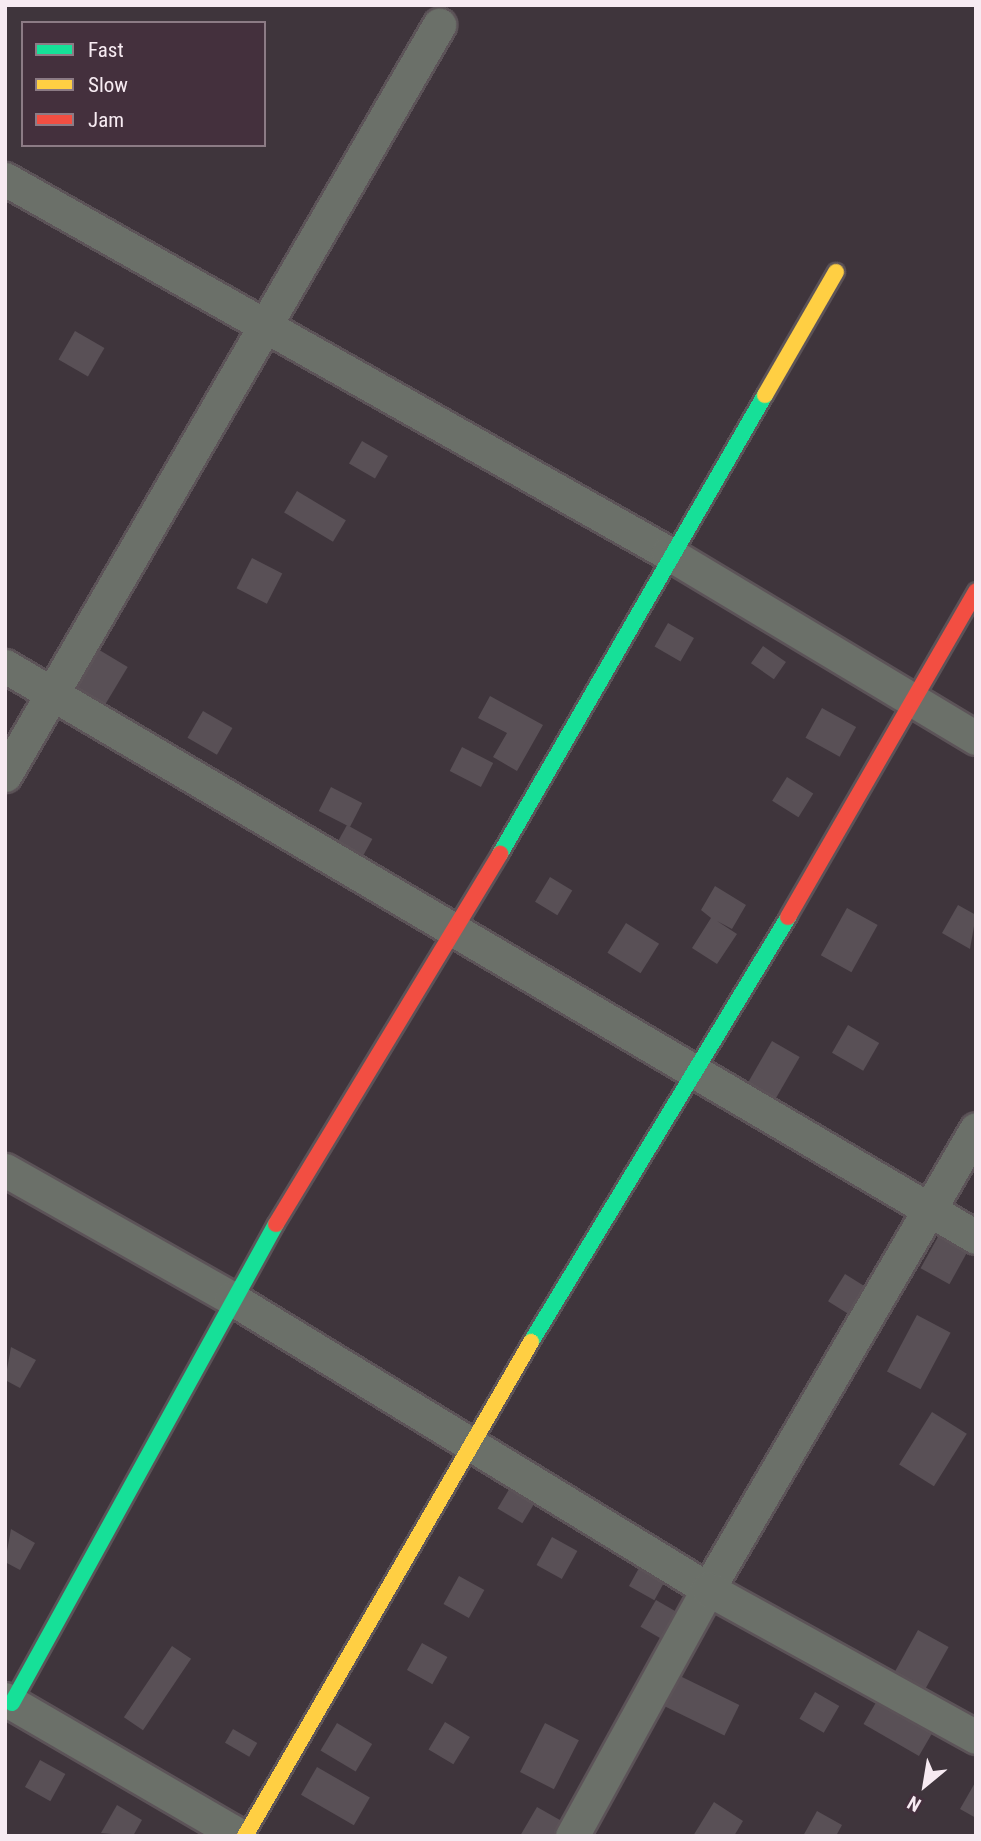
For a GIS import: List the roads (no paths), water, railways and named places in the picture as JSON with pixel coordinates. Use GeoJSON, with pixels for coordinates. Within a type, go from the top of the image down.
{"type":"FeatureCollection","features":[{"type":"Feature","properties":{"kind":"street"},"geometry":{"type":"LineString","coordinates":[[5,775],[439,25]]}},
{"type":"Feature","properties":{"kind":"street"},"geometry":{"type":"LineString","coordinates":[[5,179],[668,553],[976,737]]}},
{"type":"Feature","properties":{"kind":"street"},"geometry":{"type":"LineString","coordinates":[[836,272],[668,553],[454,933],[231,1298],[9,1701],[242,1836],[468,1443],[698,1074],[976,591]]}},
{"type":"Feature","properties":{"kind":"street"},"geometry":{"type":"LineString","coordinates":[[5,666],[454,933],[976,1237]]}},
{"type":"Feature","properties":{"kind":"street"},"geometry":{"type":"LineString","coordinates":[[572,1836],[708,1589],[976,1129]]}},
{"type":"Feature","properties":{"kind":"street"},"geometry":{"type":"LineString","coordinates":[[5,1170],[231,1298],[708,1589],[976,1737]]}}]}
